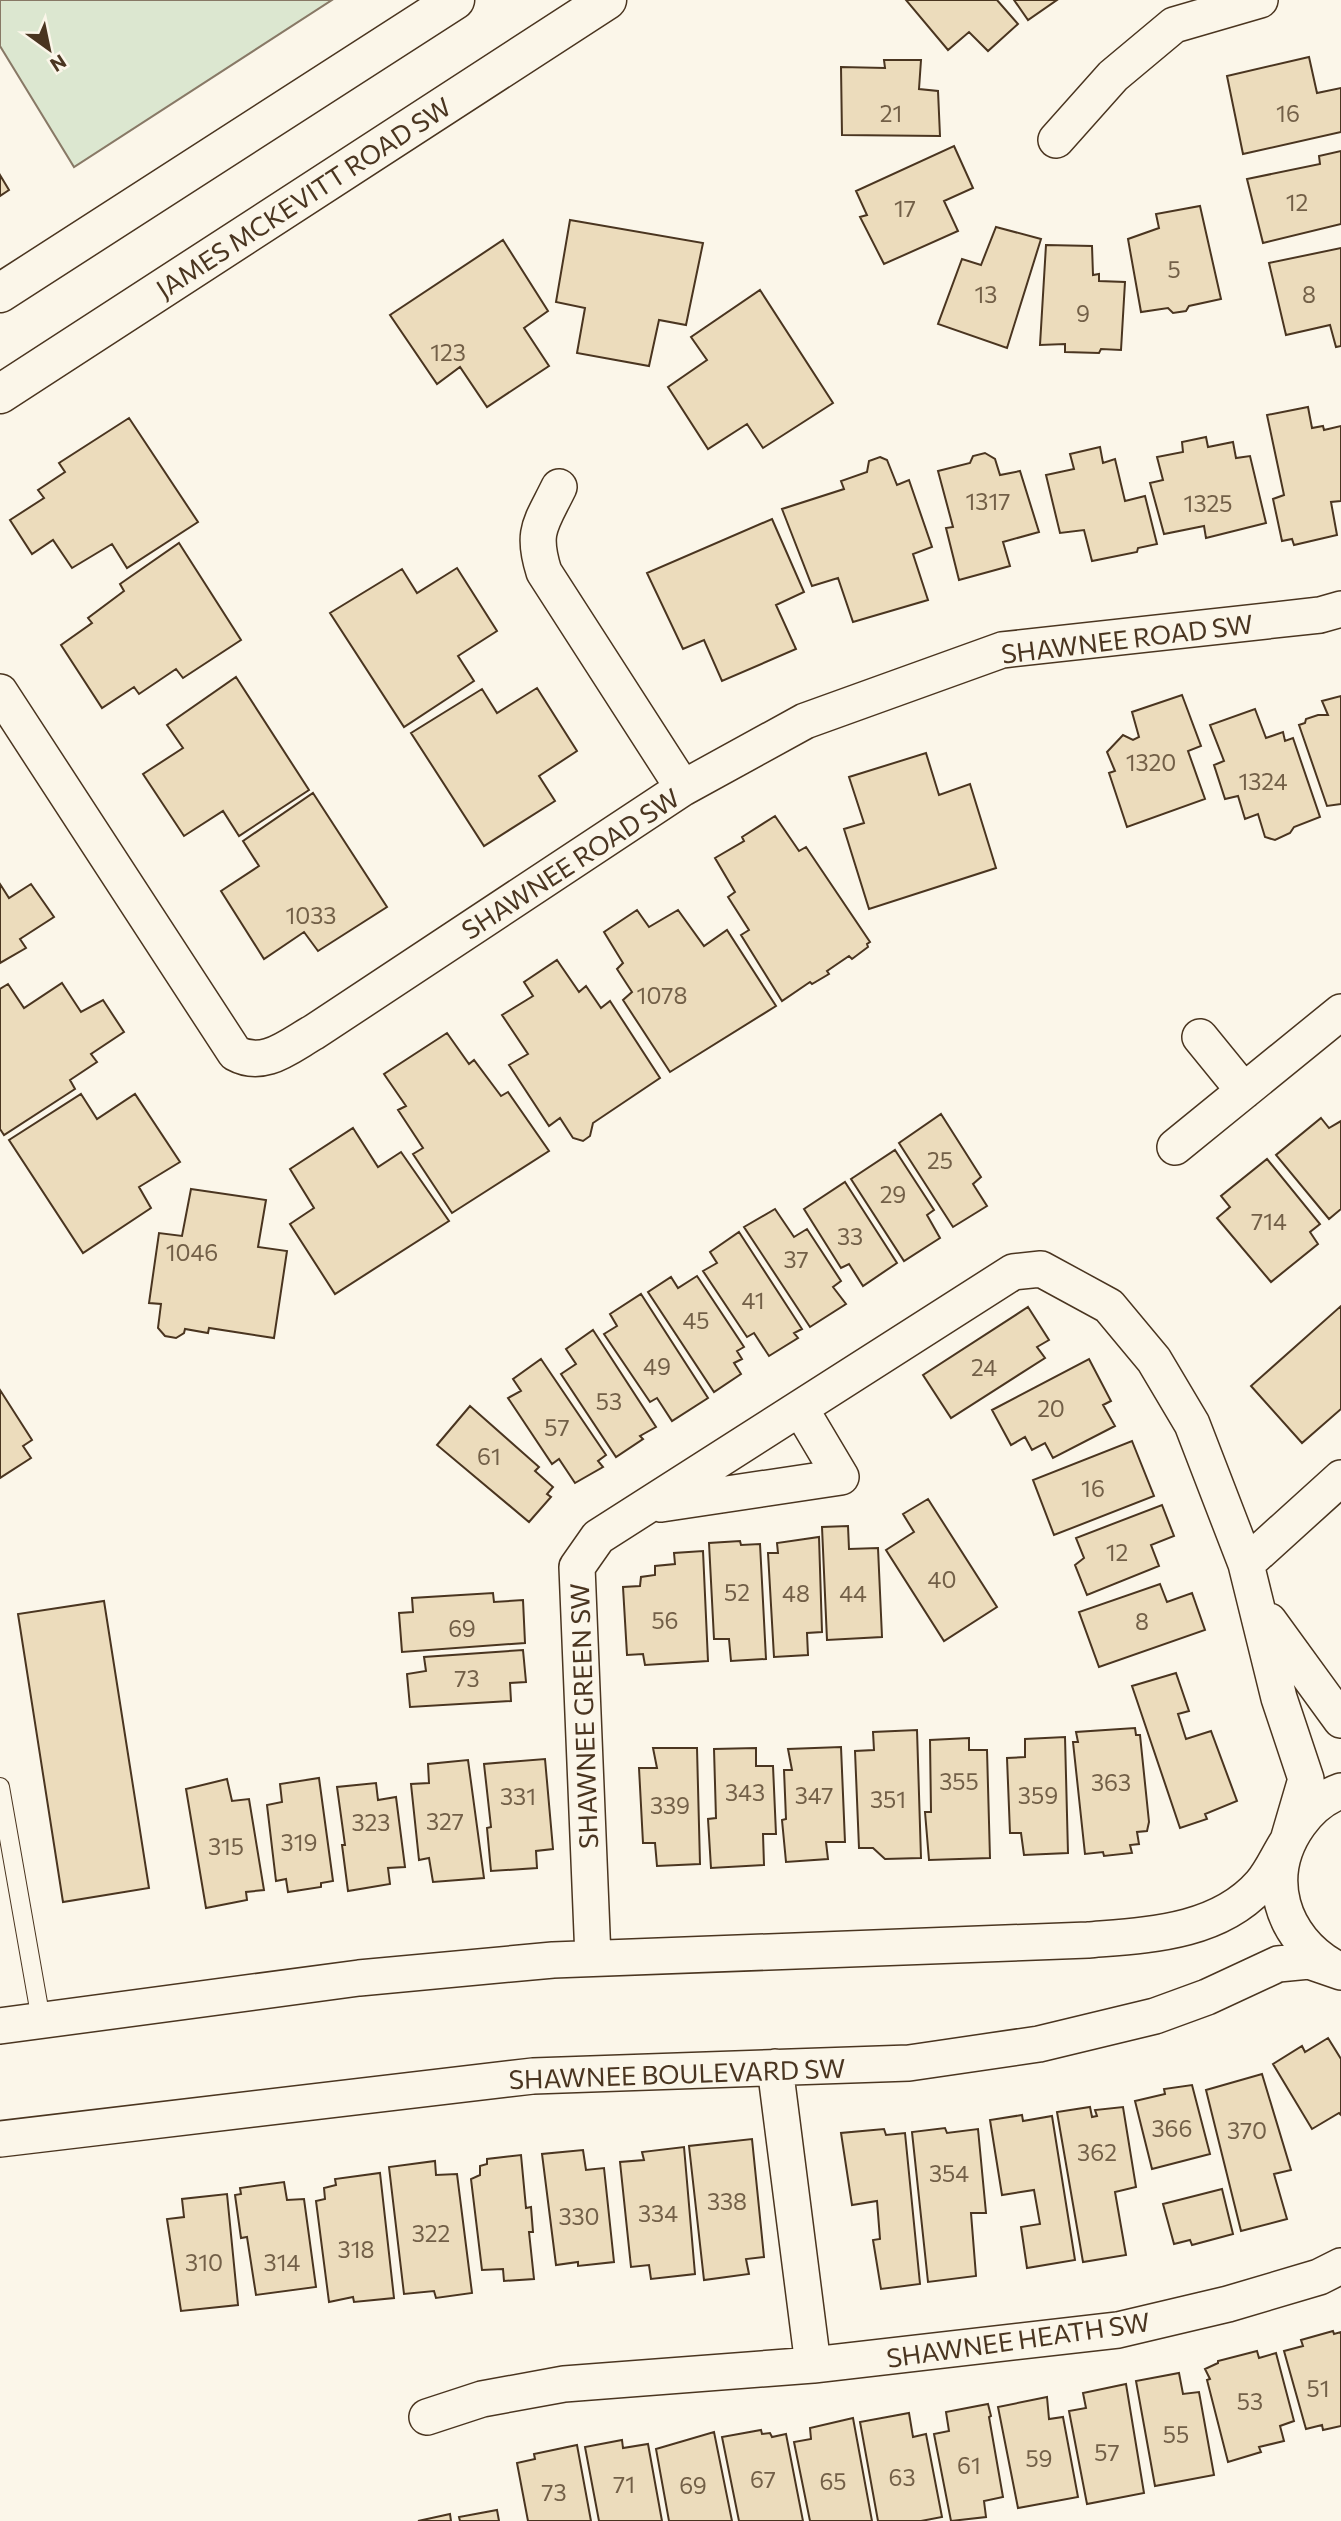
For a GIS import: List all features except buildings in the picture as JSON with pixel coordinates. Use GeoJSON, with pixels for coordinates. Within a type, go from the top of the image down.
{"type":"FeatureCollection","features":[{"type":"Feature","properties":{"kind":"main road"},"geometry":{"type":"LineString","coordinates":[[0,293],[455,0]]}},
{"type":"Feature","properties":{"kind":"main road","name":"JAMES MCKEVITT ROAD SW"},"geometry":{"type":"LineString","coordinates":[[0,394],[607,0]]}},
{"type":"Feature","properties":{"kind":"street"},"geometry":{"type":"LineString","coordinates":[[1056,140],[1112,76],[1174,25],[1260,0]]}},
{"type":"Feature","properties":{"kind":"street"},"geometry":{"type":"LineString","coordinates":[[559,487],[538,529],[537,551],[544,572],[682,788]]}},
{"type":"Feature","properties":{"kind":"street","name":"SHAWNEE ROAD SW"},"geometry":{"type":"LineString","coordinates":[[0,692],[235,1053],[246,1059],[261,1060],[277,1054],[314,1032],[682,788],[806,721],[1002,650],[1320,615],[1341,609]]}},
{"type":"Feature","properties":{"kind":"street"},"geometry":{"type":"LineString","coordinates":[[1174,1147],[1341,1012]]}},
{"type":"Feature","properties":{"kind":"street"},"geometry":{"type":"LineString","coordinates":[[1200,1037],[1244,1091]]}},
{"type":"Feature","properties":{"kind":"street","name":"SHAWNEE GREEN SW"},"geometry":{"type":"LineString","coordinates":[[593,1958],[577,1567],[598,1537],[1013,1272],[1041,1269],[1109,1306],[1154,1360],[1192,1424],[1246,1564],[1279,1698],[1306,1779],[1288,1840]]}},
{"type":"Feature","properties":{"kind":"street","name":"SHAWNEE GREEN SW"},"geometry":{"type":"LineString","coordinates":[[646,1507],[841,1477],[800,1408]]}},
{"type":"Feature","properties":{"kind":"street"},"geometry":{"type":"LineString","coordinates":[[1246,1564],[1341,1478]]}},
{"type":"Feature","properties":{"kind":"street","name":"SHAWNEE GREEN SW"},"geometry":{"type":"LineString","coordinates":[[1258,1607],[1341,1720]]}},
{"type":"Feature","properties":{"kind":"street"},"geometry":{"type":"LineString","coordinates":[[0,2025],[359,1978],[553,1960],[1088,1940],[1166,1933],[1234,1907],[1261,1884],[1307,1812],[1332,1794],[1341,1791]]}},
{"type":"Feature","properties":{"kind":"street"},"geometry":{"type":"LineString","coordinates":[[1288,1840],[1279,1873],[1282,1905],[1295,1934],[1317,1958],[1341,1971]]}},
{"type":"Feature","properties":{"kind":"street","name":"SHAWNEE BOULEVARD SW"},"geometry":{"type":"LineString","coordinates":[[0,2139],[533,2076],[909,2063],[1039,2044],[1155,2016],[1207,1997],[1278,1964],[1309,1962],[1341,1971]]}},
{"type":"Feature","properties":{"kind":"street"},"geometry":{"type":"LineString","coordinates":[[775,2067],[813,2365]]}},
{"type":"Feature","properties":{"kind":"street","name":"SHAWNEE HEATH SW"},"geometry":{"type":"LineString","coordinates":[[427,2417],[482,2399],[564,2384],[813,2365],[1118,2330],[1228,2304],[1319,2277],[1341,2266]]}},
{"type":"Feature","properties":{"kind":"lane"},"geometry":{"type":"LineString","coordinates":[[0,1787],[41,2020]]}},
{"type":"Feature","properties":{"kind":"green space"},"geometry":{"type":"Polygon","coordinates":[[[0,0],[332,0],[74,167],[0,46],[0,0]]]}}]}
